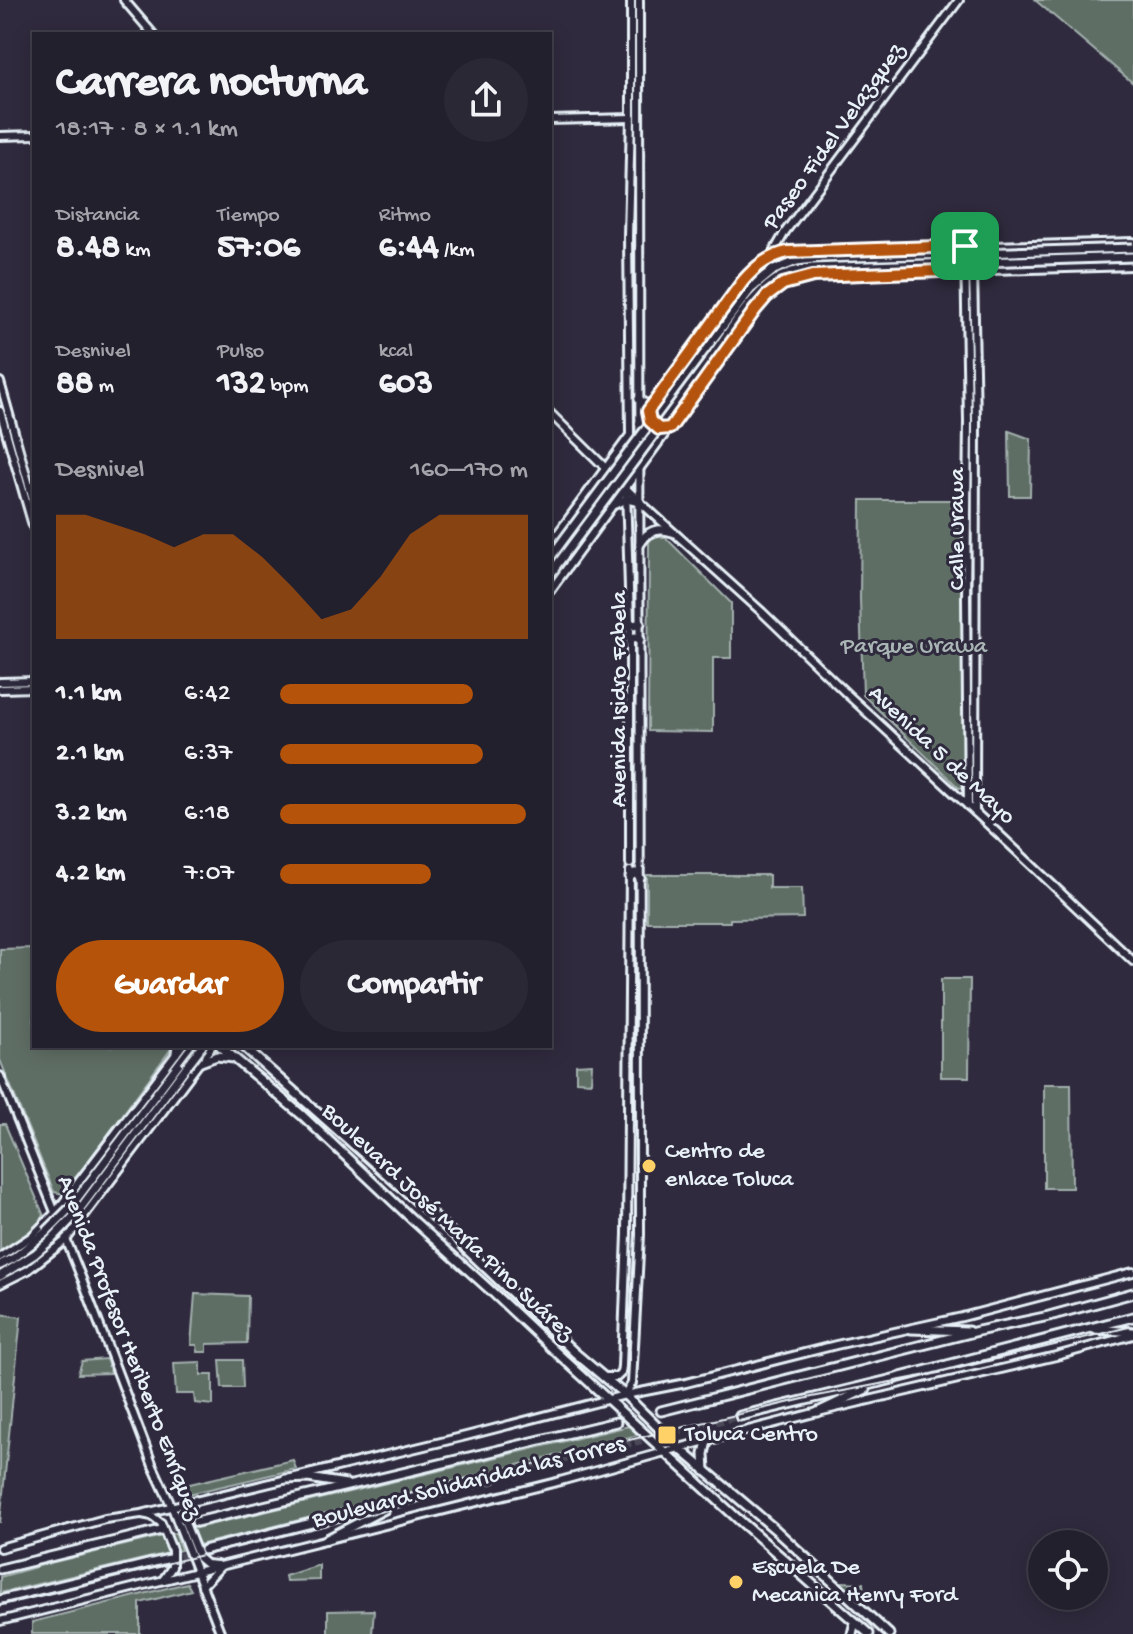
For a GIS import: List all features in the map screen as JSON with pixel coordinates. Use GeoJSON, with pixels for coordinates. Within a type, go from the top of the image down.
{"type":"FeatureCollection","features":[{"type":"Feature","properties":{"kind":"main road"},"geometry":{"type":"LineString","coordinates":[[124,0],[151,32]]}},
{"type":"Feature","properties":{"kind":"main road","name":"Avenida Isidro Fabela"},"geometry":{"type":"LineString","coordinates":[[603,1377],[617,1377],[621,1373],[627,1234],[630,622],[626,488],[630,434],[628,236],[631,0]]}},
{"type":"Feature","properties":{"kind":"main road","name":"Avenida Isidro Fabela"},"geometry":{"type":"LineString","coordinates":[[625,1395],[632,1383],[639,1250],[639,0]]}},
{"type":"Feature","properties":{"kind":"main road","name":"Paseo Fidel Velazquez"},"geometry":{"type":"LineString","coordinates":[[771,257],[785,232],[959,0]]}},
{"type":"Feature","properties":{"kind":"main road"},"geometry":{"type":"LineString","coordinates":[[552,120],[640,118]]}},
{"type":"Feature","properties":{"kind":"main road"},"geometry":{"type":"LineString","coordinates":[[0,136],[32,135]]}},
{"type":"Feature","properties":{"kind":"main road"},"geometry":{"type":"LineString","coordinates":[[552,541],[743,281],[759,264],[771,257],[796,252],[940,246],[1133,242]]}},
{"type":"Feature","properties":{"kind":"main road"},"geometry":{"type":"LineString","coordinates":[[1001,245],[996,250],[994,260],[998,269],[1002,270]]}},
{"type":"Feature","properties":{"kind":"main road"},"geometry":{"type":"LineString","coordinates":[[940,246],[951,259],[948,268],[941,272]]}},
{"type":"Feature","properties":{"kind":"main road","name":"Calle Urawa"},"geometry":{"type":"LineString","coordinates":[[969,246],[976,422],[975,812]]}},
{"type":"Feature","properties":{"kind":"main road"},"geometry":{"type":"LineString","coordinates":[[888,273],[883,258],[893,248]]}},
{"type":"Feature","properties":{"kind":"main road"},"geometry":{"type":"LineString","coordinates":[[552,555],[751,289],[774,270],[797,261],[821,258],[1133,248]]}},
{"type":"Feature","properties":{"kind":"main road"},"geometry":{"type":"LineString","coordinates":[[751,289],[756,276],[763,269],[796,252]]}},
{"type":"Feature","properties":{"kind":"main road"},"geometry":{"type":"LineString","coordinates":[[552,571],[761,291],[780,277],[811,268],[1133,257]]}},
{"type":"Feature","properties":{"kind":"main road"},"geometry":{"type":"LineString","coordinates":[[734,326],[783,284],[801,278],[828,274],[1133,266]]}},
{"type":"Feature","properties":{"kind":"main road","name":"Calle Urawa"},"geometry":{"type":"LineString","coordinates":[[968,806],[966,599],[970,270]]}},
{"type":"Feature","properties":{"kind":"main road"},"geometry":{"type":"LineString","coordinates":[[552,588],[767,296]]}},
{"type":"Feature","properties":{"kind":"main road"},"geometry":{"type":"LineString","coordinates":[[0,382],[32,496]]}},
{"type":"Feature","properties":{"kind":"main road"},"geometry":{"type":"LineString","coordinates":[[639,399],[650,408]]}},
{"type":"Feature","properties":{"kind":"main road"},"geometry":{"type":"LineString","coordinates":[[650,408],[648,418],[654,426],[662,430],[670,428]]}},
{"type":"Feature","properties":{"kind":"main road"},"geometry":{"type":"LineString","coordinates":[[0,411],[32,522]]}},
{"type":"Feature","properties":{"kind":"main road","name":"Avenida 5 de Mayo"},"geometry":{"type":"LineString","coordinates":[[552,415],[640,502],[748,598],[829,678],[1133,961]]}},
{"type":"Feature","properties":{"kind":"main road"},"geometry":{"type":"LineString","coordinates":[[588,491],[598,489],[607,493],[613,506]]}},
{"type":"Feature","properties":{"kind":"main road"},"geometry":{"type":"LineString","coordinates":[[613,506],[627,499],[640,502]]}},
{"type":"Feature","properties":{"kind":"main road"},"geometry":{"type":"LineString","coordinates":[[640,544],[646,535],[656,530],[672,532]]}},
{"type":"Feature","properties":{"kind":"main road"},"geometry":{"type":"LineString","coordinates":[[630,622],[636,626],[640,623]]}},
{"type":"Feature","properties":{"kind":"main road"},"geometry":{"type":"LineString","coordinates":[[630,639],[640,639]]}},
{"type":"Feature","properties":{"kind":"main road"},"geometry":{"type":"LineString","coordinates":[[0,682],[32,681]]}},
{"type":"Feature","properties":{"kind":"main road"},"geometry":{"type":"LineString","coordinates":[[0,689],[32,688]]}},
{"type":"Feature","properties":{"kind":"main road"},"geometry":{"type":"LineString","coordinates":[[947,787],[959,789],[968,785]]}},
{"type":"Feature","properties":{"kind":"main road"},"geometry":{"type":"LineString","coordinates":[[630,870],[640,878]]}},
{"type":"Feature","properties":{"kind":"main road"},"geometry":{"type":"LineString","coordinates":[[0,1257],[32,1236],[55,1213],[178,1048]]}},
{"type":"Feature","properties":{"kind":"main road"},"geometry":{"type":"LineString","coordinates":[[183,1064],[191,1048]]}},
{"type":"Feature","properties":{"kind":"main road"},"geometry":{"type":"LineString","coordinates":[[0,1276],[35,1254],[72,1212],[183,1064],[199,1048]]}},
{"type":"Feature","properties":{"kind":"main road"},"geometry":{"type":"LineString","coordinates":[[201,1060],[202,1048]]}},
{"type":"Feature","properties":{"kind":"main road"},"geometry":{"type":"LineString","coordinates":[[0,1284],[28,1270],[66,1240],[210,1048]]}},
{"type":"Feature","properties":{"kind":"main road","name":"Boulevard José María Pino Suárez"},"geometry":{"type":"LineString","coordinates":[[223,1048],[303,1116],[738,1519],[869,1634]]}},
{"type":"Feature","properties":{"kind":"main road","name":"Boulevard José María Pino Suárez"},"geometry":{"type":"LineString","coordinates":[[244,1048],[458,1238],[574,1352],[625,1395],[679,1448],[777,1531],[889,1634]]}},
{"type":"Feature","properties":{"kind":"main road"},"geometry":{"type":"LineString","coordinates":[[201,1060],[217,1056],[238,1059]]}},
{"type":"Feature","properties":{"kind":"main road","name":"Avenida Profesor Heriberto Enríquez"},"geometry":{"type":"LineString","coordinates":[[0,1076],[221,1634]]}},
{"type":"Feature","properties":{"kind":"main road"},"geometry":{"type":"LineString","coordinates":[[0,1265],[49,1236]]}},
{"type":"Feature","properties":{"kind":"main road","name":"Boulevard Solidaridad las Torres"},"geometry":{"type":"LineString","coordinates":[[0,1548],[105,1519],[141,1514],[608,1399],[962,1317],[1133,1272]]}},
{"type":"Feature","properties":{"kind":"main road"},"geometry":{"type":"LineString","coordinates":[[661,1411],[1133,1293]]}},
{"type":"Feature","properties":{"kind":"main road"},"geometry":{"type":"LineString","coordinates":[[740,1416],[1133,1317]]}},
{"type":"Feature","properties":{"kind":"main road"},"geometry":{"type":"LineString","coordinates":[[1088,1328],[1133,1334]]}},
{"type":"Feature","properties":{"kind":"main road"},"geometry":{"type":"LineString","coordinates":[[911,1329],[978,1331]]}},
{"type":"Feature","properties":{"kind":"main road","name":"Boulevard Solidaridad las Torres"},"geometry":{"type":"LineString","coordinates":[[0,1621],[566,1480],[818,1412],[1056,1356],[1133,1334]]}},
{"type":"Feature","properties":{"kind":"main road"},"geometry":{"type":"LineString","coordinates":[[818,1412],[885,1381]]}},
{"type":"Feature","properties":{"kind":"main road","name":"Boulevard Solidaridad las Torres"},"geometry":{"type":"LineString","coordinates":[[196,1522],[616,1422]]}},
{"type":"Feature","properties":{"kind":"main road"},"geometry":{"type":"LineString","coordinates":[[705,1471],[704,1449],[707,1441]]}},
{"type":"Feature","properties":{"kind":"main road","name":"Boulevard Solidaridad las Torres"},"geometry":{"type":"LineString","coordinates":[[204,1550],[492,1478]]}},
{"type":"Feature","properties":{"kind":"main road"},"geometry":{"type":"LineString","coordinates":[[285,1479],[364,1483]]}},
{"type":"Feature","properties":{"kind":"main road"},"geometry":{"type":"LineString","coordinates":[[327,1539],[408,1499]]}},
{"type":"Feature","properties":{"kind":"main road"},"geometry":{"type":"LineString","coordinates":[[195,1500],[186,1510],[184,1519],[199,1558],[206,1564],[221,1566]]}},
{"type":"Feature","properties":{"kind":"main road"},"geometry":{"type":"LineString","coordinates":[[141,1514],[152,1516],[161,1523],[172,1550],[172,1567],[163,1580]]}},
{"type":"Feature","properties":{"kind":"main road"},"geometry":{"type":"LineString","coordinates":[[0,1569],[161,1530]]}},
{"type":"Feature","properties":{"kind":"main road"},"geometry":{"type":"LineString","coordinates":[[0,1600],[169,1559]]}},
{"type":"Feature","properties":{"kind":"main road"},"geometry":{"type":"LineString","coordinates":[[202,1586],[221,1566]]}},
{"type":"Feature","properties":{"kind":"main road"},"geometry":{"type":"LineString","coordinates":[[852,1634],[855,1622]]}},
{"type":"Feature","properties":{"kind":"green space"},"geometry":{"type":"Polygon","coordinates":[[[1035,0],[1133,0],[1133,83],[1035,0]]]}},
{"type":"Feature","properties":{"kind":"green space"},"geometry":{"type":"Polygon","coordinates":[[[1009,431],[1031,439],[1030,496],[1010,496],[1009,431]]]}},
{"type":"Feature","properties":{"kind":"green space","name":"Parque Urawa"},"geometry":{"type":"Polygon","coordinates":[[[861,500],[966,500],[965,787],[959,788],[863,695],[861,500]]]}},
{"type":"Feature","properties":{"kind":"green space"},"geometry":{"type":"Polygon","coordinates":[[[658,536],[666,538],[731,603],[731,658],[713,658],[713,732],[648,731],[649,542],[658,536]]]}},
{"type":"Feature","properties":{"kind":"green space"},"geometry":{"type":"Polygon","coordinates":[[[647,875],[769,875],[769,888],[802,888],[803,918],[647,922],[647,875]]]}},
{"type":"Feature","properties":{"kind":"green space"},"geometry":{"type":"Polygon","coordinates":[[[32,948],[32,1048],[172,1048],[64,1194],[54,1192],[0,1060],[0,949],[32,948]]]}},
{"type":"Feature","properties":{"kind":"green space"},"geometry":{"type":"Polygon","coordinates":[[[941,979],[970,979],[969,1077],[941,1077],[941,979]]]}},
{"type":"Feature","properties":{"kind":"green space"},"geometry":{"type":"Polygon","coordinates":[[[592,1064],[591,1082],[576,1081],[576,1065],[592,1064]]]}},
{"type":"Feature","properties":{"kind":"green space"},"geometry":{"type":"Polygon","coordinates":[[[1044,1084],[1071,1084],[1072,1188],[1044,1188],[1044,1084]]]}},
{"type":"Feature","properties":{"kind":"green space"},"geometry":{"type":"Polygon","coordinates":[[[0,1124],[5,1124],[44,1216],[30,1233],[0,1251],[0,1124]]]}},
{"type":"Feature","properties":{"kind":"green space"},"geometry":{"type":"Polygon","coordinates":[[[195,1294],[248,1296],[247,1343],[207,1344],[207,1352],[198,1352],[197,1345],[191,1345],[195,1294]]]}},
{"type":"Feature","properties":{"kind":"green space"},"geometry":{"type":"Polygon","coordinates":[[[0,1314],[21,1317],[0,1523],[0,1314]]]}},
{"type":"Feature","properties":{"kind":"green space"},"geometry":{"type":"Polygon","coordinates":[[[106,1359],[111,1373],[78,1374],[82,1361],[106,1359]]]}},
{"type":"Feature","properties":{"kind":"green space"},"geometry":{"type":"Polygon","coordinates":[[[220,1360],[242,1360],[243,1388],[222,1388],[220,1360]]]}},
{"type":"Feature","properties":{"kind":"green space"},"geometry":{"type":"Polygon","coordinates":[[[201,1362],[201,1375],[213,1375],[213,1405],[195,1403],[194,1394],[176,1394],[174,1363],[201,1362]]]}},
{"type":"Feature","properties":{"kind":"green space"},"geometry":{"type":"Polygon","coordinates":[[[629,1426],[638,1435],[199,1545],[192,1529],[629,1426]]]}},
{"type":"Feature","properties":{"kind":"green space"},"geometry":{"type":"Polygon","coordinates":[[[293,1460],[296,1469],[184,1495],[181,1486],[293,1460]]]}},
{"type":"Feature","properties":{"kind":"green space"},"geometry":{"type":"Polygon","coordinates":[[[175,1533],[181,1550],[0,1593],[0,1577],[175,1533]]]}},
{"type":"Feature","properties":{"kind":"green space"},"geometry":{"type":"Polygon","coordinates":[[[319,1565],[319,1580],[286,1581],[285,1576],[319,1565]]]}},
{"type":"Feature","properties":{"kind":"green space"},"geometry":{"type":"Polygon","coordinates":[[[841,1582],[863,1583],[865,1606],[841,1582]]]}},
{"type":"Feature","properties":{"kind":"green space"},"geometry":{"type":"Polygon","coordinates":[[[187,1583],[191,1590],[140,1603],[140,1634],[32,1634],[32,1622],[187,1583]]]}},
{"type":"Feature","properties":{"kind":"green space"},"geometry":{"type":"Polygon","coordinates":[[[374,1610],[372,1634],[328,1634],[328,1611],[374,1610]]]}},
{"type":"Feature","properties":{"kind":"tunnel"},"geometry":{"type":"LineString","coordinates":[[616,1422],[661,1411]]}},
{"type":"Feature","properties":{"kind":"tunnel"},"geometry":{"type":"LineString","coordinates":[[492,1478],[740,1416]]}},
{"type":"Feature","properties":{"kind":"tunnel"},"geometry":{"type":"LineString","coordinates":[[161,1530],[196,1522]]}},
{"type":"Feature","properties":{"kind":"tunnel"},"geometry":{"type":"LineString","coordinates":[[169,1559],[204,1550]]}},
{"type":"Feature","properties":{"kind":"railway"},"geometry":{"type":"LineString","coordinates":[[0,1604],[404,1506],[486,1477],[578,1452],[812,1397],[943,1372],[1133,1326]]}},
{"type":"Feature","properties":{"kind":"place","name":"Centro de enlace Toluca"},"geometry":{"type":"Point","coordinates":[649,1166]}},
{"type":"Feature","properties":{"kind":"place","name":"Toluca Centro"},"geometry":{"type":"Point","coordinates":[667,1435]}},
{"type":"Feature","properties":{"kind":"place","name":"Escuela De Mecanica Henry Ford"},"geometry":{"type":"Point","coordinates":[736,1582]}},
{"type":"Feature","properties":{"kind":"route"},"geometry":{"type":"LineString","coordinates":[[965,246],[965,270],[828,274],[783,284],[755,310],[670,428],[659,429],[648,418],[648,411],[743,281],[759,264],[771,257],[788,252],[965,246]]}}]}
